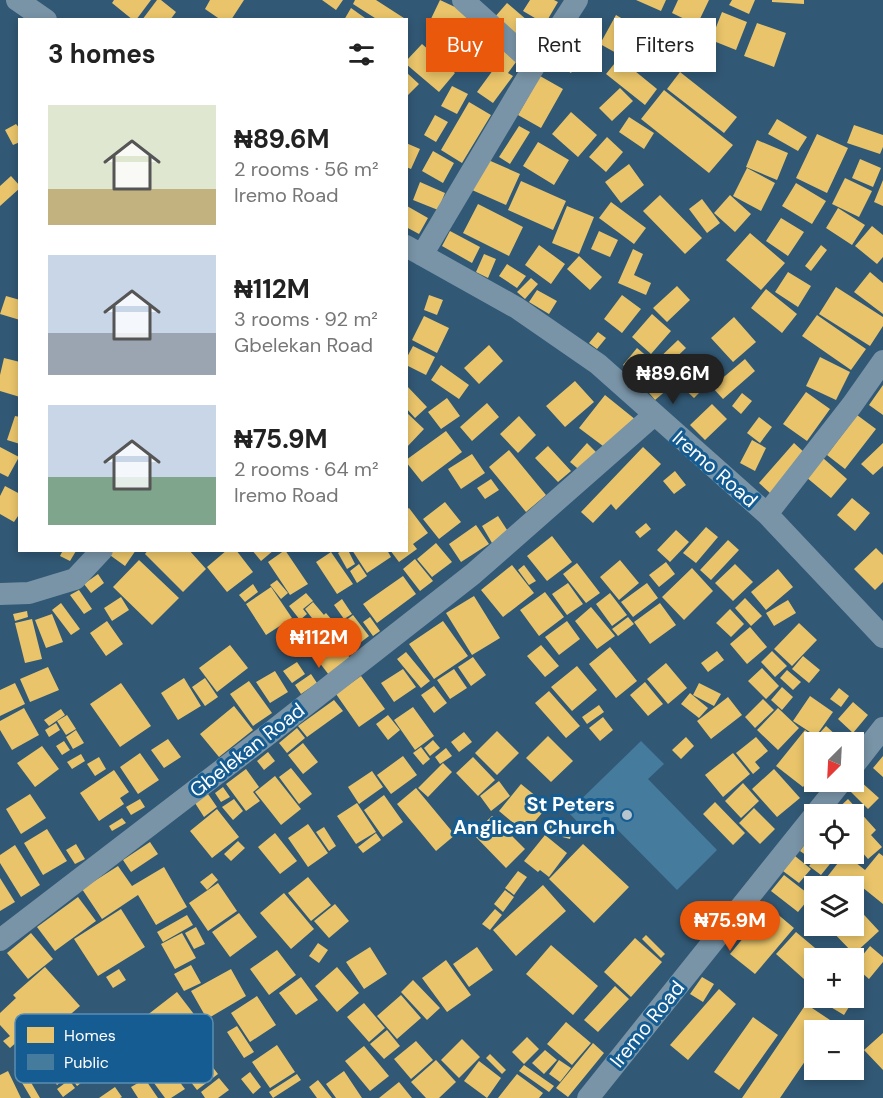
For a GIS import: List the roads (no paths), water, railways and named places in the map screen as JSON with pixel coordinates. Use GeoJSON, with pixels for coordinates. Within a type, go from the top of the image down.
{"type":"FeatureCollection","features":[{"type":"Feature","properties":{"kind":"street"},"geometry":{"type":"LineString","coordinates":[[17,0],[43,18]]}},
{"type":"Feature","properties":{"kind":"street"},"geometry":{"type":"LineString","coordinates":[[463,0],[516,46]]}},
{"type":"Feature","properties":{"kind":"street"},"geometry":{"type":"LineString","coordinates":[[565,18],[577,0]]}},
{"type":"Feature","properties":{"kind":"street"},"geometry":{"type":"LineString","coordinates":[[414,251],[531,72]]}},
{"type":"Feature","properties":{"kind":"street","name":"Iremo Road"},"geometry":{"type":"LineString","coordinates":[[414,251],[517,308],[598,364],[767,514],[883,637]]}},
{"type":"Feature","properties":{"kind":"street"},"geometry":{"type":"LineString","coordinates":[[767,514],[883,362]]}},
{"type":"Feature","properties":{"kind":"street","name":"Gbelekan Road"},"geometry":{"type":"LineString","coordinates":[[0,940],[473,574],[654,415]]}},
{"type":"Feature","properties":{"kind":"street"},"geometry":{"type":"LineString","coordinates":[[0,594],[29,593],[75,579],[100,552]]}},
{"type":"Feature","properties":{"kind":"street"},"geometry":{"type":"LineString","coordinates":[[864,752],[883,728]]}},
{"type":"Feature","properties":{"kind":"street","name":"Iremo Road"},"geometry":{"type":"LineString","coordinates":[[588,1098],[833,792]]}},
{"type":"Feature","properties":{"kind":"place","name":"St Peters Anglican Church"},"geometry":{"type":"Point","coordinates":[627,815]}}]}
